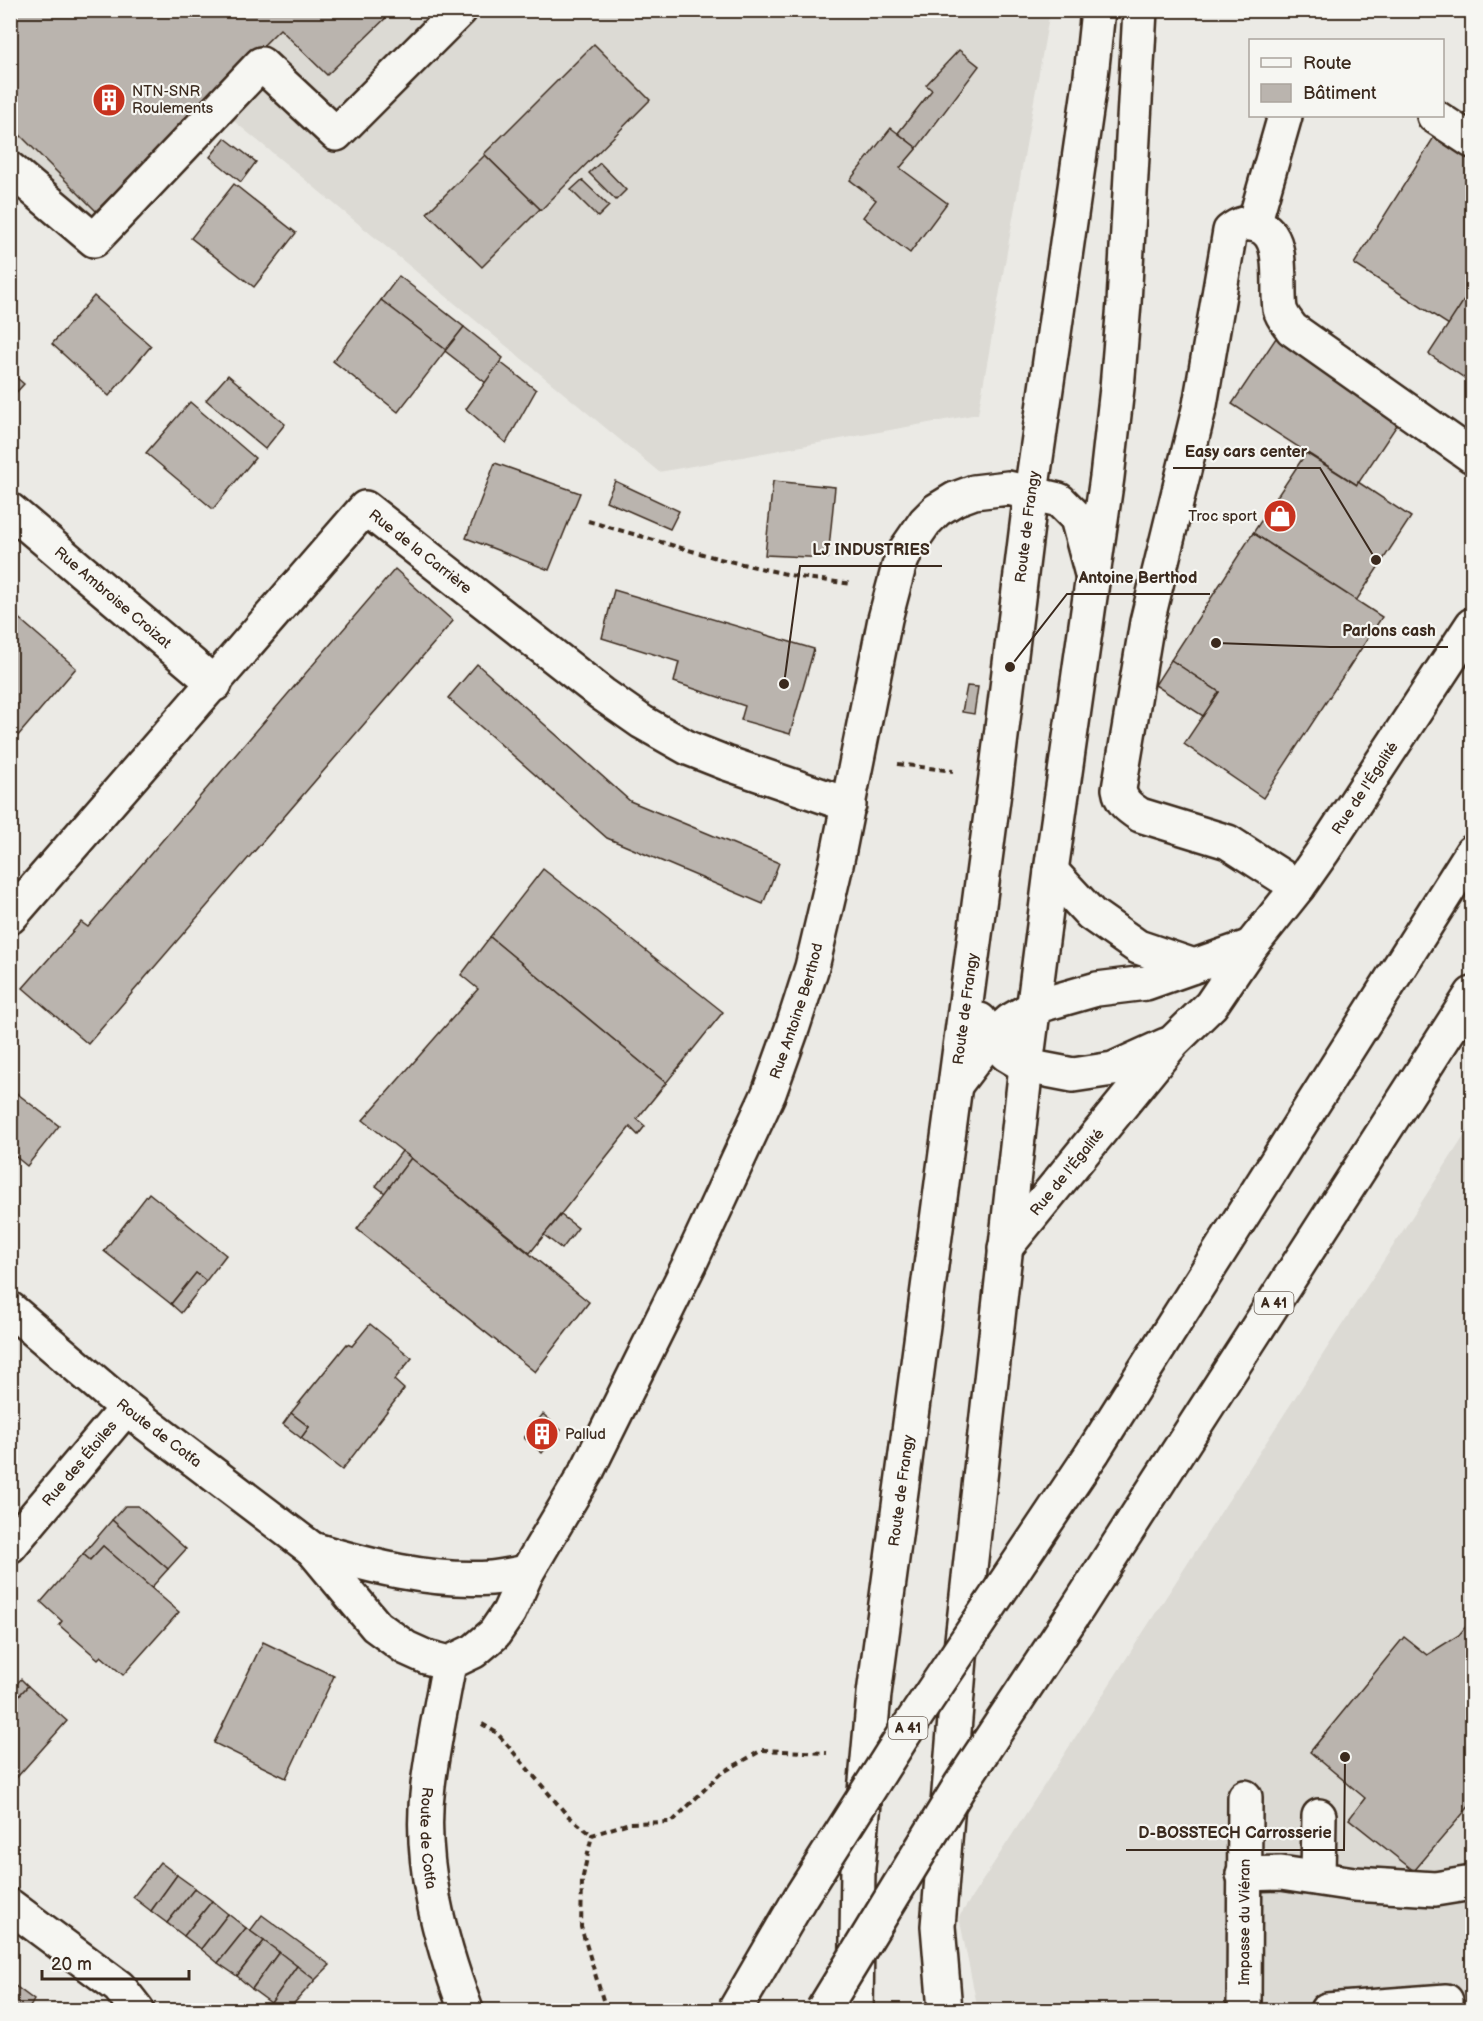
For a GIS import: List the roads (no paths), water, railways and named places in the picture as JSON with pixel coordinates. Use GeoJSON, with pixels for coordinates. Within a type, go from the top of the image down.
{"type":"FeatureCollection","features":[{"type":"Feature","properties":{"kind":"main road"},"geometry":{"type":"LineString","coordinates":[[10,169],[94,240],[261,64],[336,134],[460,10]]}},
{"type":"Feature","properties":{"kind":"main road","name":"Route de Frangy"},"geometry":{"type":"LineString","coordinates":[[856,2010],[858,1868],[874,1694],[956,1084],[965,996],[996,777],[1031,493],[1091,76],[1098,10]]}},
{"type":"Feature","properties":{"kind":"main road"},"geometry":{"type":"LineString","coordinates":[[945,2010],[938,1926],[960,1658],[1026,1066],[1051,871],[1109,466],[1121,345],[1140,10]]}},
{"type":"Feature","properties":{"kind":"main road"},"geometry":{"type":"LineString","coordinates":[[1254,225],[1285,117]]}},
{"type":"Feature","properties":{"kind":"main road"},"geometry":{"type":"LineString","coordinates":[[1436,117],[1473,141]]}},
{"type":"Feature","properties":{"kind":"main road"},"geometry":{"type":"LineString","coordinates":[[1298,887],[1227,842],[1140,814],[1129,808],[1121,798],[1119,789],[1147,622],[1200,405],[1230,231],[1237,225],[1246,223],[1268,232],[1278,256],[1281,312],[1293,329],[1473,456]]}},
{"type":"Feature","properties":{"kind":"main road","name":"Rue Antoine Berthod"},"geometry":{"type":"LineString","coordinates":[[527,1572],[604,1439],[690,1263],[769,1093],[794,1026],[831,891],[885,619],[907,548],[925,522],[937,510],[955,499],[974,492],[1008,488],[1031,493]]}},
{"type":"Feature","properties":{"kind":"main road"},"geometry":{"type":"LineString","coordinates":[[1031,493],[1059,500],[1077,518],[1093,580]]}},
{"type":"Feature","properties":{"kind":"main road","name":"Rue de la Carrière"},"geometry":{"type":"LineString","coordinates":[[10,917],[215,684],[365,508],[602,694],[642,722],[688,748],[849,805]]}},
{"type":"Feature","properties":{"kind":"main road","name":"Rue Ambroise Croizat"},"geometry":{"type":"LineString","coordinates":[[10,510],[215,684]]}},
{"type":"Feature","properties":{"kind":"main road","name":"Rue de l'Égalité"},"geometry":{"type":"LineString","coordinates":[[1005,1248],[1173,1042],[1211,1005],[1251,946],[1298,887],[1473,625]]}},
{"type":"Feature","properties":{"kind":"main road","name":"A 41"},"geometry":{"type":"LineString","coordinates":[[735,2010],[800,1898],[904,1734],[1093,1452],[1473,852]]}},
{"type":"Feature","properties":{"kind":"main road"},"geometry":{"type":"LineString","coordinates":[[1051,871],[1091,914],[1138,947],[1194,966]]}},
{"type":"Feature","properties":{"kind":"main road"},"geometry":{"type":"LineString","coordinates":[[956,1084],[991,1038],[1010,1021],[1034,1007],[1097,989],[1146,982],[1251,946]]}},
{"type":"Feature","properties":{"kind":"main road","name":"A 41"},"geometry":{"type":"LineString","coordinates":[[823,2010],[961,1784],[1075,1612],[1473,994]]}},
{"type":"Feature","properties":{"kind":"main road","name":"Rue de l'Égalité"},"geometry":{"type":"LineString","coordinates":[[965,996],[991,1038],[1006,1054],[1026,1066],[1073,1075],[1113,1069],[1173,1042]]}},
{"type":"Feature","properties":{"kind":"main road","name":"Route de Cotfa"},"geometry":{"type":"LineString","coordinates":[[10,1309],[126,1408],[312,1549],[376,1626],[406,1648],[426,1657],[449,1663],[428,1787],[426,1848],[436,1911],[466,2010]]}},
{"type":"Feature","properties":{"kind":"main road","name":"Rue des Étoiles"},"geometry":{"type":"LineString","coordinates":[[10,1546],[126,1408]]}},
{"type":"Feature","properties":{"kind":"main road","name":"Route de Cotfa"},"geometry":{"type":"LineString","coordinates":[[312,1549],[413,1575],[490,1578],[527,1572]]}},
{"type":"Feature","properties":{"kind":"main road"},"geometry":{"type":"LineString","coordinates":[[449,1663],[474,1651],[494,1634],[509,1611],[527,1572]]}},
{"type":"Feature","properties":{"kind":"main road","name":"Impasse du Viéran"},"geometry":{"type":"LineString","coordinates":[[1244,2010],[1245,1797]]}},
{"type":"Feature","properties":{"kind":"main road"},"geometry":{"type":"LineString","coordinates":[[1318,1878],[1319,1816]]}},
{"type":"Feature","properties":{"kind":"main road"},"geometry":{"type":"LineString","coordinates":[[1243,1874],[1281,1873],[1354,1884],[1435,1889],[1473,1883]]}},
{"type":"Feature","properties":{"kind":"main road"},"geometry":{"type":"LineString","coordinates":[[10,1906],[119,1987],[137,2010]]}},
{"type":"Feature","properties":{"kind":"main road"},"geometry":{"type":"LineString","coordinates":[[1328,2010],[1446,2001]]}},
{"type":"Feature","properties":{"kind":"place","name":"NTN-SNR Roulements"},"geometry":{"type":"Point","coordinates":[109,100]}},
{"type":"Feature","properties":{"kind":"place","name":"Troc sport"},"geometry":{"type":"Point","coordinates":[1280,516]}},
{"type":"Feature","properties":{"kind":"place","name":"Easy cars center"},"geometry":{"type":"Point","coordinates":[1376,560]}},
{"type":"Feature","properties":{"kind":"place","name":"Parlons cash"},"geometry":{"type":"Point","coordinates":[1216,643]}},
{"type":"Feature","properties":{"kind":"place","name":"Antoine Berthod"},"geometry":{"type":"Point","coordinates":[1010,667]}},
{"type":"Feature","properties":{"kind":"place","name":"LJ INDUSTRIES"},"geometry":{"type":"Point","coordinates":[784,684]}},
{"type":"Feature","properties":{"kind":"place","name":"Pallud"},"geometry":{"type":"Point","coordinates":[542,1434]}},
{"type":"Feature","properties":{"kind":"place","name":"D-BOSSTECH Carrosserie"},"geometry":{"type":"Point","coordinates":[1345,1757]}}]}
